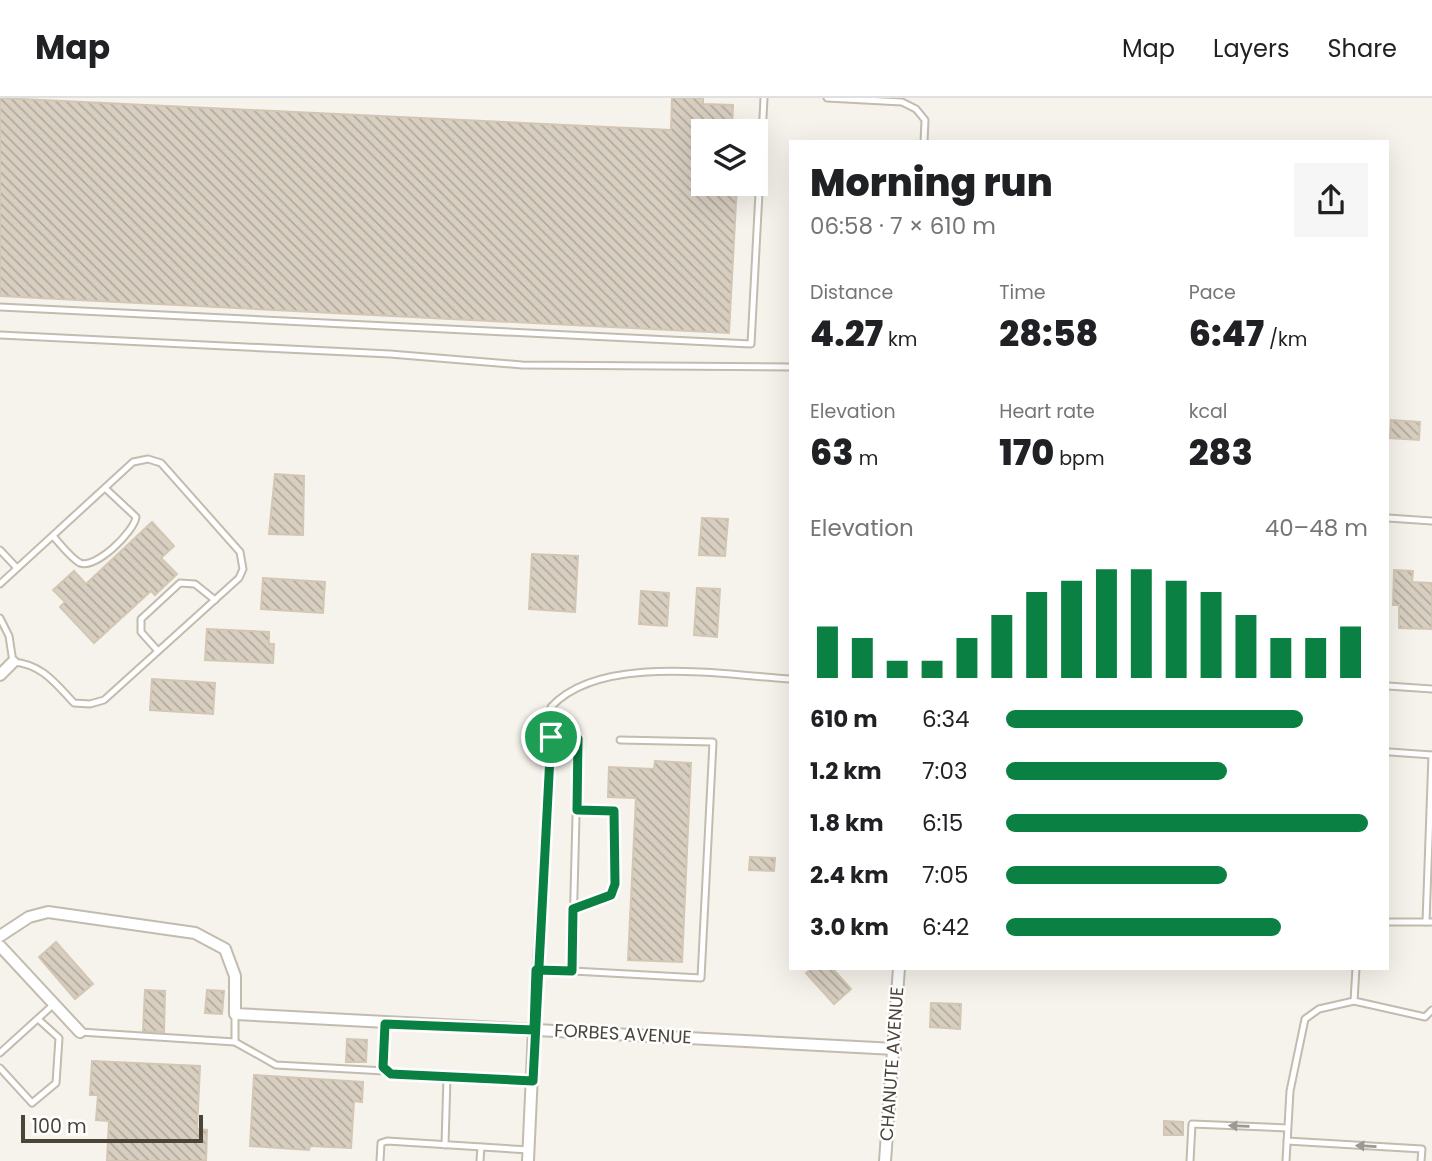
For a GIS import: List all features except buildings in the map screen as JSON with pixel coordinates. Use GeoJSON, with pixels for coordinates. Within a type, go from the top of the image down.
{"type":"FeatureCollection","features":[{"type":"Feature","properties":{"kind":"street"},"geometry":{"type":"LineString","coordinates":[[0,675],[13,663]]}},
{"type":"Feature","properties":{"kind":"street"},"geometry":{"type":"LineString","coordinates":[[0,936],[29,917],[48,912],[195,933],[225,949],[235,976],[235,1014]]}},
{"type":"Feature","properties":{"kind":"street"},"geometry":{"type":"LineString","coordinates":[[0,946],[80,1032]]}},
{"type":"Feature","properties":{"kind":"street","name":"CHANUTE AVENUE"},"geometry":{"type":"LineString","coordinates":[[885,1161],[899,970]]}},
{"type":"Feature","properties":{"kind":"street","name":"FORBES AVENUE"},"geometry":{"type":"LineString","coordinates":[[235,1014],[895,1049]]}},
{"type":"Feature","properties":{"kind":"street"},"geometry":{"type":"LineString","coordinates":[[528,1155],[534,1030]]}},
{"type":"Feature","properties":{"kind":"lane"},"geometry":{"type":"LineString","coordinates":[[0,307],[751,344],[764,98]]}},
{"type":"Feature","properties":{"kind":"lane"},"geometry":{"type":"LineString","coordinates":[[827,98],[909,105],[925,120],[924,140]]}},
{"type":"Feature","properties":{"kind":"lane"},"geometry":{"type":"LineString","coordinates":[[0,335],[390,354],[522,365],[789,367]]}},
{"type":"Feature","properties":{"kind":"lane"},"geometry":{"type":"LineString","coordinates":[[0,584],[133,462],[148,459],[161,463],[240,552],[243,569],[239,578],[104,700],[90,704],[74,703],[42,670],[26,663],[13,663],[9,636],[0,618]]}},
{"type":"Feature","properties":{"kind":"lane"},"geometry":{"type":"LineString","coordinates":[[53,536],[79,562],[88,564],[102,557],[131,531],[136,517],[105,488]]}},
{"type":"Feature","properties":{"kind":"lane"},"geometry":{"type":"LineString","coordinates":[[1389,518],[1432,521]]}},
{"type":"Feature","properties":{"kind":"lane"},"geometry":{"type":"LineString","coordinates":[[0,550],[18,568]]}},
{"type":"Feature","properties":{"kind":"lane"},"geometry":{"type":"LineString","coordinates":[[158,651],[141,632],[141,619],[180,583],[195,584],[215,600]]}},
{"type":"Feature","properties":{"kind":"lane"},"geometry":{"type":"LineString","coordinates":[[534,1030],[551,707],[562,696],[580,685],[608,677],[671,672],[789,679]]}},
{"type":"Feature","properties":{"kind":"lane"},"geometry":{"type":"LineString","coordinates":[[1389,686],[1432,689]]}},
{"type":"Feature","properties":{"kind":"lane"},"geometry":{"type":"LineString","coordinates":[[551,737],[578,739],[572,971]]}},
{"type":"Feature","properties":{"kind":"lane"},"geometry":{"type":"LineString","coordinates":[[536,970],[701,978],[713,742],[620,740]]}},
{"type":"Feature","properties":{"kind":"lane"},"geometry":{"type":"LineString","coordinates":[[1389,922],[1429,922],[1432,755],[1390,752]]}},
{"type":"Feature","properties":{"kind":"lane"},"geometry":{"type":"LineString","coordinates":[[573,909],[611,895],[615,884],[614,811],[577,810]]}},
{"type":"Feature","properties":{"kind":"lane"},"geometry":{"type":"LineString","coordinates":[[1354,1001],[1356,970]]}},
{"type":"Feature","properties":{"kind":"lane"},"geometry":{"type":"LineString","coordinates":[[1286,1161],[1290,1091],[1305,1019],[1319,1009],[1354,1001],[1425,1017],[1432,1022]]}},
{"type":"Feature","properties":{"kind":"lane"},"geometry":{"type":"LineString","coordinates":[[0,1053],[54,1004]]}},
{"type":"Feature","properties":{"kind":"lane"},"geometry":{"type":"LineString","coordinates":[[1425,1017],[1432,1010]]}},
{"type":"Feature","properties":{"kind":"lane"},"geometry":{"type":"LineString","coordinates":[[235,1014],[235,1042]]}},
{"type":"Feature","properties":{"kind":"lane"},"geometry":{"type":"LineString","coordinates":[[0,1068],[32,1103],[56,1083],[59,1038],[38,1018]]}},
{"type":"Feature","properties":{"kind":"lane"},"geometry":{"type":"LineString","coordinates":[[385,1024],[386,1071]]}},
{"type":"Feature","properties":{"kind":"lane"},"geometry":{"type":"LineString","coordinates":[[80,1032],[235,1042],[276,1065],[533,1081]]}},
{"type":"Feature","properties":{"kind":"lane"},"geometry":{"type":"LineString","coordinates":[[445,1145],[447,1077]]}},
{"type":"Feature","properties":{"kind":"lane"},"geometry":{"type":"LineString","coordinates":[[1190,1161],[1192,1124],[1287,1128]]}},
{"type":"Feature","properties":{"kind":"lane"},"geometry":{"type":"LineString","coordinates":[[380,1161],[381,1143],[387,1141],[481,1147],[528,1155]]}},
{"type":"Feature","properties":{"kind":"lane"},"geometry":{"type":"LineString","coordinates":[[1287,1141],[1422,1149],[1421,1161]]}},
{"type":"Feature","properties":{"kind":"lane"},"geometry":{"type":"LineString","coordinates":[[480,1161],[481,1147]]}},
{"type":"Feature","properties":{"kind":"route"},"geometry":{"type":"LineString","coordinates":[[551,737],[536,970],[533,1081],[391,1074],[383,1067],[385,1024],[534,1030],[536,970],[572,971],[573,909],[611,895],[615,884],[614,811],[577,810],[578,739],[551,737]]}}]}
